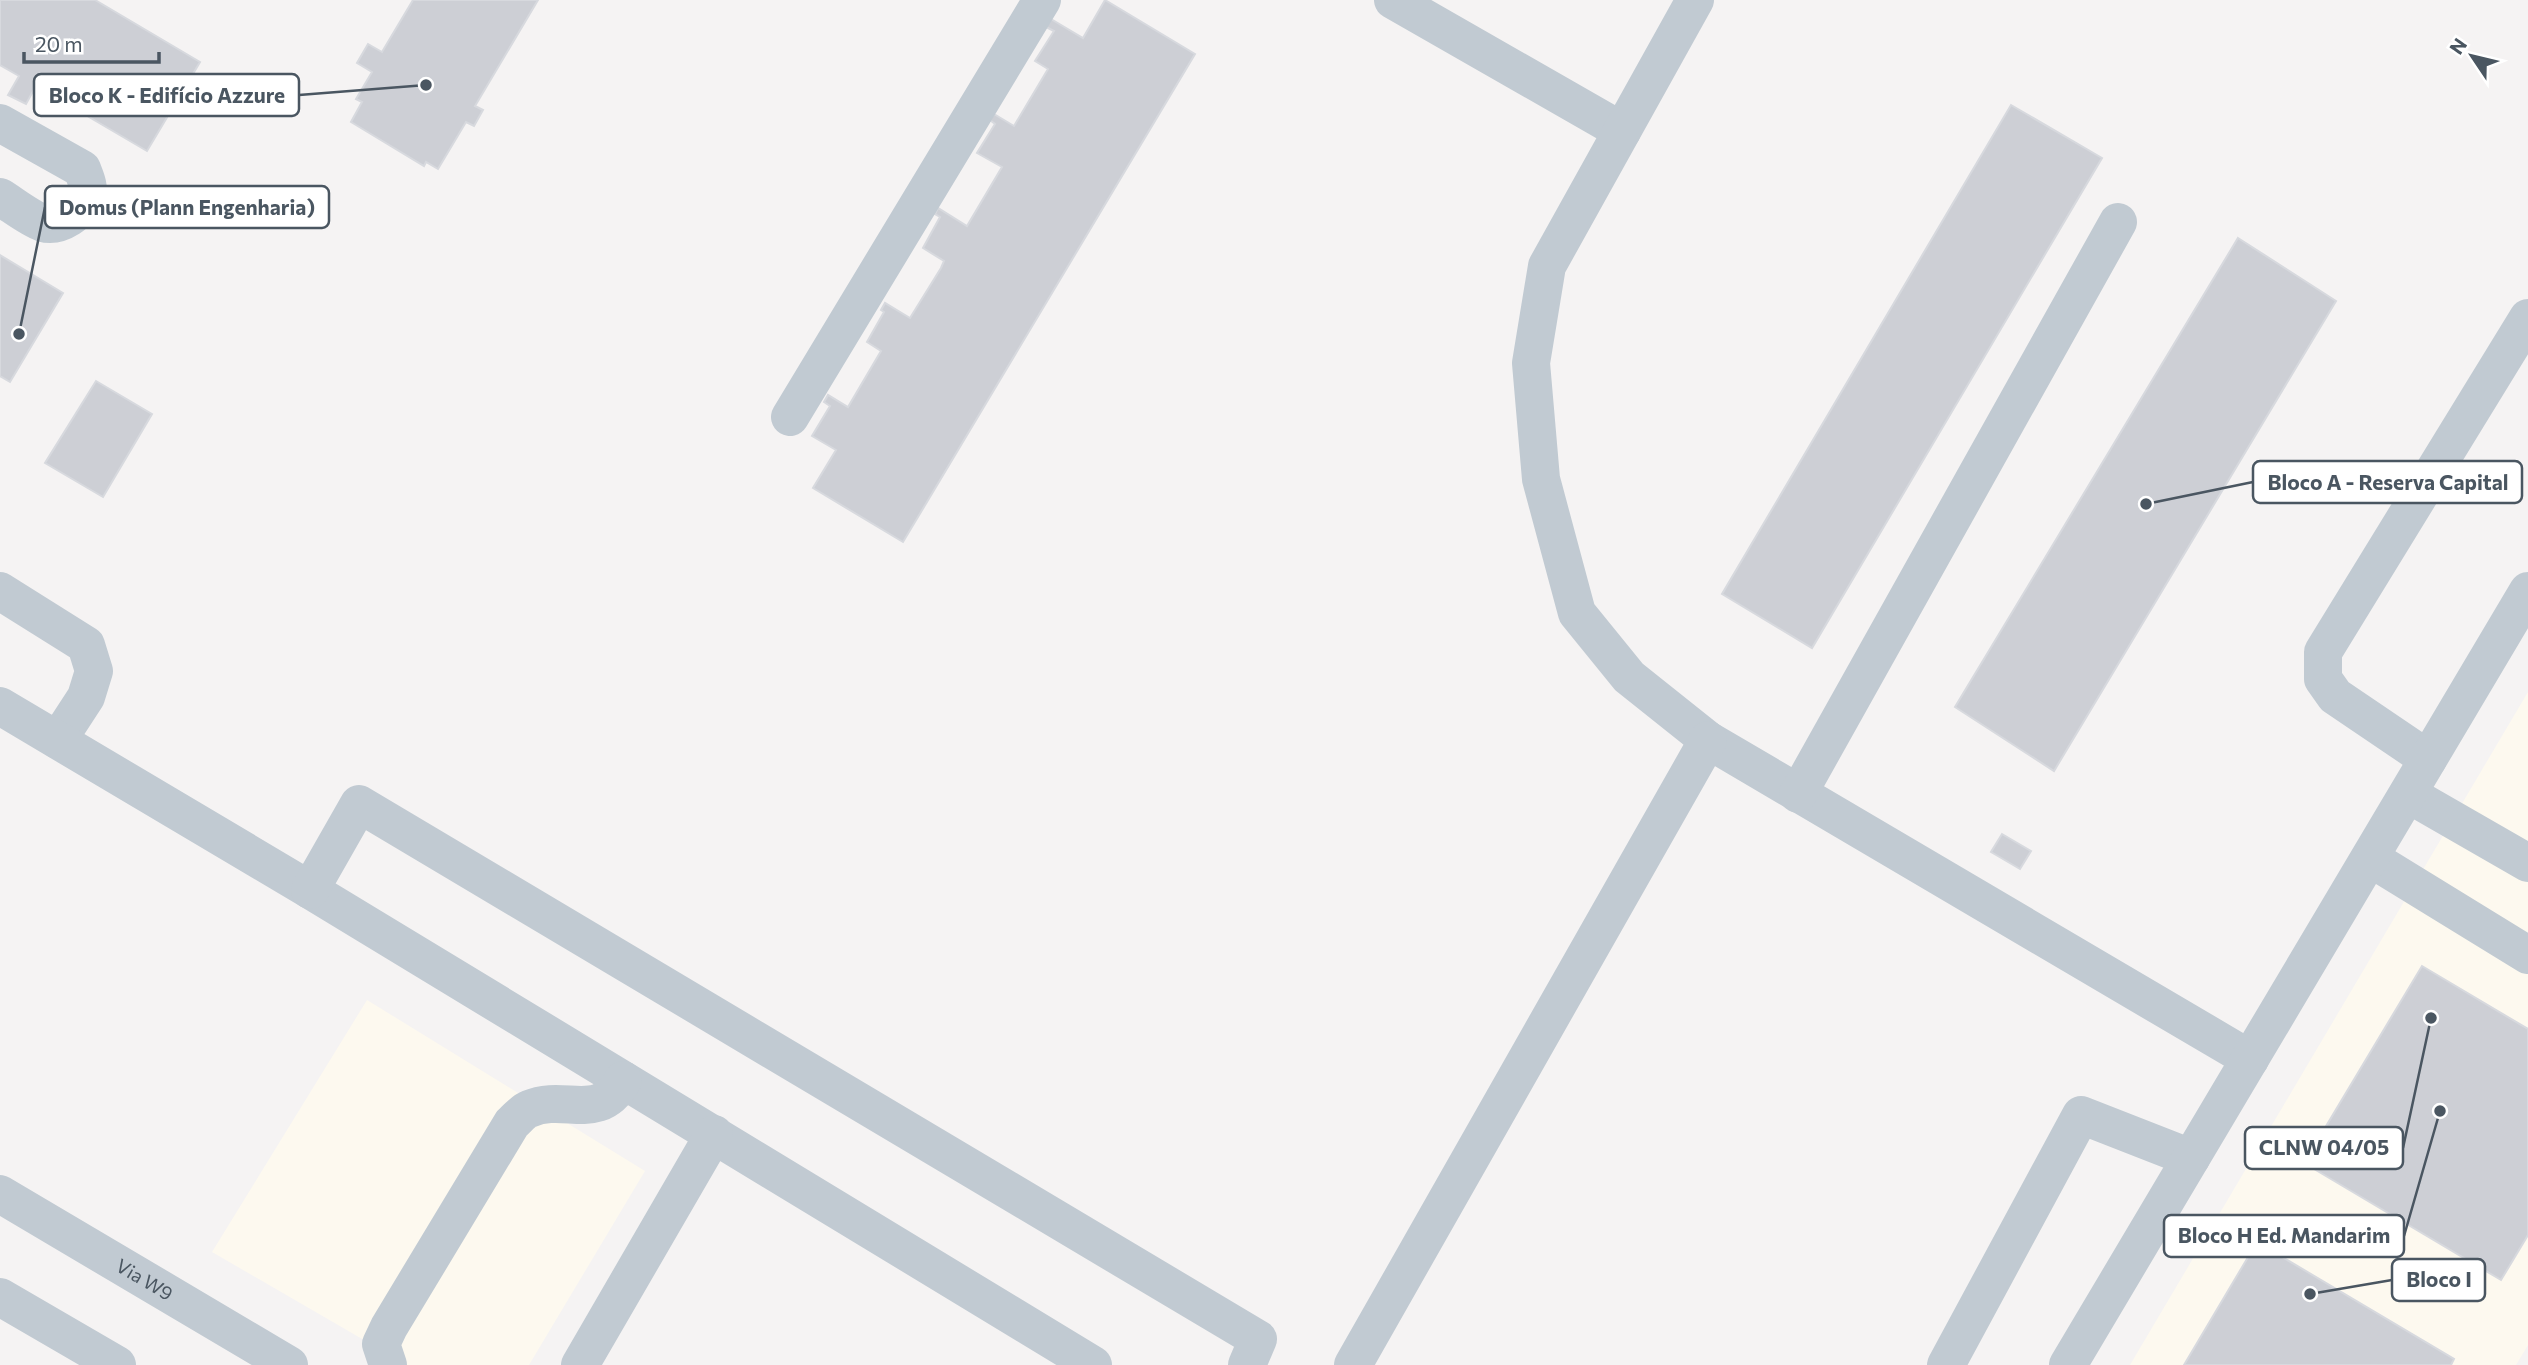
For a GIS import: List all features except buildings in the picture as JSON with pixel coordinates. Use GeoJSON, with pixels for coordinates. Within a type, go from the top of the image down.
{"type":"FeatureCollection","features":[{"type":"Feature","properties":{"kind":"street"},"geometry":{"type":"LineString","coordinates":[[790,417],[1042,0]]}},
{"type":"Feature","properties":{"kind":"street"},"geometry":{"type":"LineString","coordinates":[[1393,0],[1622,131]]}},
{"type":"Feature","properties":{"kind":"street"},"geometry":{"type":"LineString","coordinates":[[1695,0],[1547,267],[1531,363],[1541,480],[1577,612],[1629,677],[1708,740],[2250,1059]]}},
{"type":"Feature","properties":{"kind":"street"},"geometry":{"type":"LineString","coordinates":[[0,123],[82,169],[87,182],[87,196],[76,213],[61,222],[44,224],[0,197]]}},
{"type":"Feature","properties":{"kind":"street"},"geometry":{"type":"LineString","coordinates":[[1798,794],[2118,222]]}},
{"type":"Feature","properties":{"kind":"street"},"geometry":{"type":"LineString","coordinates":[[2428,759],[2335,696],[2323,679],[2323,652],[2528,318]]}},
{"type":"Feature","properties":{"kind":"street"},"geometry":{"type":"LineString","coordinates":[[0,591],[86,645],[94,671],[86,697],[58,740]]}},
{"type":"Feature","properties":{"kind":"street"},"geometry":{"type":"LineString","coordinates":[[2068,1365],[2528,591]]}},
{"type":"Feature","properties":{"kind":"street"},"geometry":{"type":"LineString","coordinates":[[0,706],[310,890],[1093,1365]]}},
{"type":"Feature","properties":{"kind":"street"},"geometry":{"type":"LineString","coordinates":[[1353,1365],[1708,740]]}},
{"type":"Feature","properties":{"kind":"street"},"geometry":{"type":"LineString","coordinates":[[2407,794],[2528,863]]}},
{"type":"Feature","properties":{"kind":"street"},"geometry":{"type":"LineString","coordinates":[[310,890],[359,804],[1258,1339],[1247,1365]]}},
{"type":"Feature","properties":{"kind":"street"},"geometry":{"type":"LineString","coordinates":[[2370,858],[2528,955]]}},
{"type":"Feature","properties":{"kind":"street"},"geometry":{"type":"LineString","coordinates":[[388,1365],[381,1344],[389,1328],[512,1123],[527,1109],[550,1104],[601,1104],[615,1095],[624,1080]]}},
{"type":"Feature","properties":{"kind":"street"},"geometry":{"type":"LineString","coordinates":[[1946,1365],[2081,1115],[2191,1158]]}},
{"type":"Feature","properties":{"kind":"street"},"geometry":{"type":"LineString","coordinates":[[580,1365],[713,1134]]}},
{"type":"Feature","properties":{"kind":"street","name":"Via W9"},"geometry":{"type":"LineString","coordinates":[[0,1194],[289,1365]]}},
{"type":"Feature","properties":{"kind":"street"},"geometry":{"type":"LineString","coordinates":[[0,1297],[117,1365]]}},
{"type":"Feature","properties":{"kind":"shaded area"},"geometry":{"type":"Polygon","coordinates":[[[2528,692],[2528,1345],[2516,1365],[2130,1365],[2528,692]]]}},
{"type":"Feature","properties":{"kind":"shaded area"},"geometry":{"type":"Polygon","coordinates":[[[367,1000],[645,1171],[529,1365],[407,1365],[212,1252],[367,1000]]]}},
{"type":"Feature","properties":{"kind":"place","name":"Bloco K - Edifício Azzure"},"geometry":{"type":"Point","coordinates":[426,85]}},
{"type":"Feature","properties":{"kind":"place","name":"Domus (Plann Engenharia)"},"geometry":{"type":"Point","coordinates":[19,334]}},
{"type":"Feature","properties":{"kind":"place","name":"Bloco A - Reserva Capital"},"geometry":{"type":"Point","coordinates":[2146,504]}},
{"type":"Feature","properties":{"kind":"place","name":"CLNW 04/05"},"geometry":{"type":"Point","coordinates":[2431,1018]}},
{"type":"Feature","properties":{"kind":"place","name":"Bloco H Ed. Mandarim"},"geometry":{"type":"Point","coordinates":[2440,1111]}},
{"type":"Feature","properties":{"kind":"place","name":"Bloco I"},"geometry":{"type":"Point","coordinates":[2310,1294]}}]}
